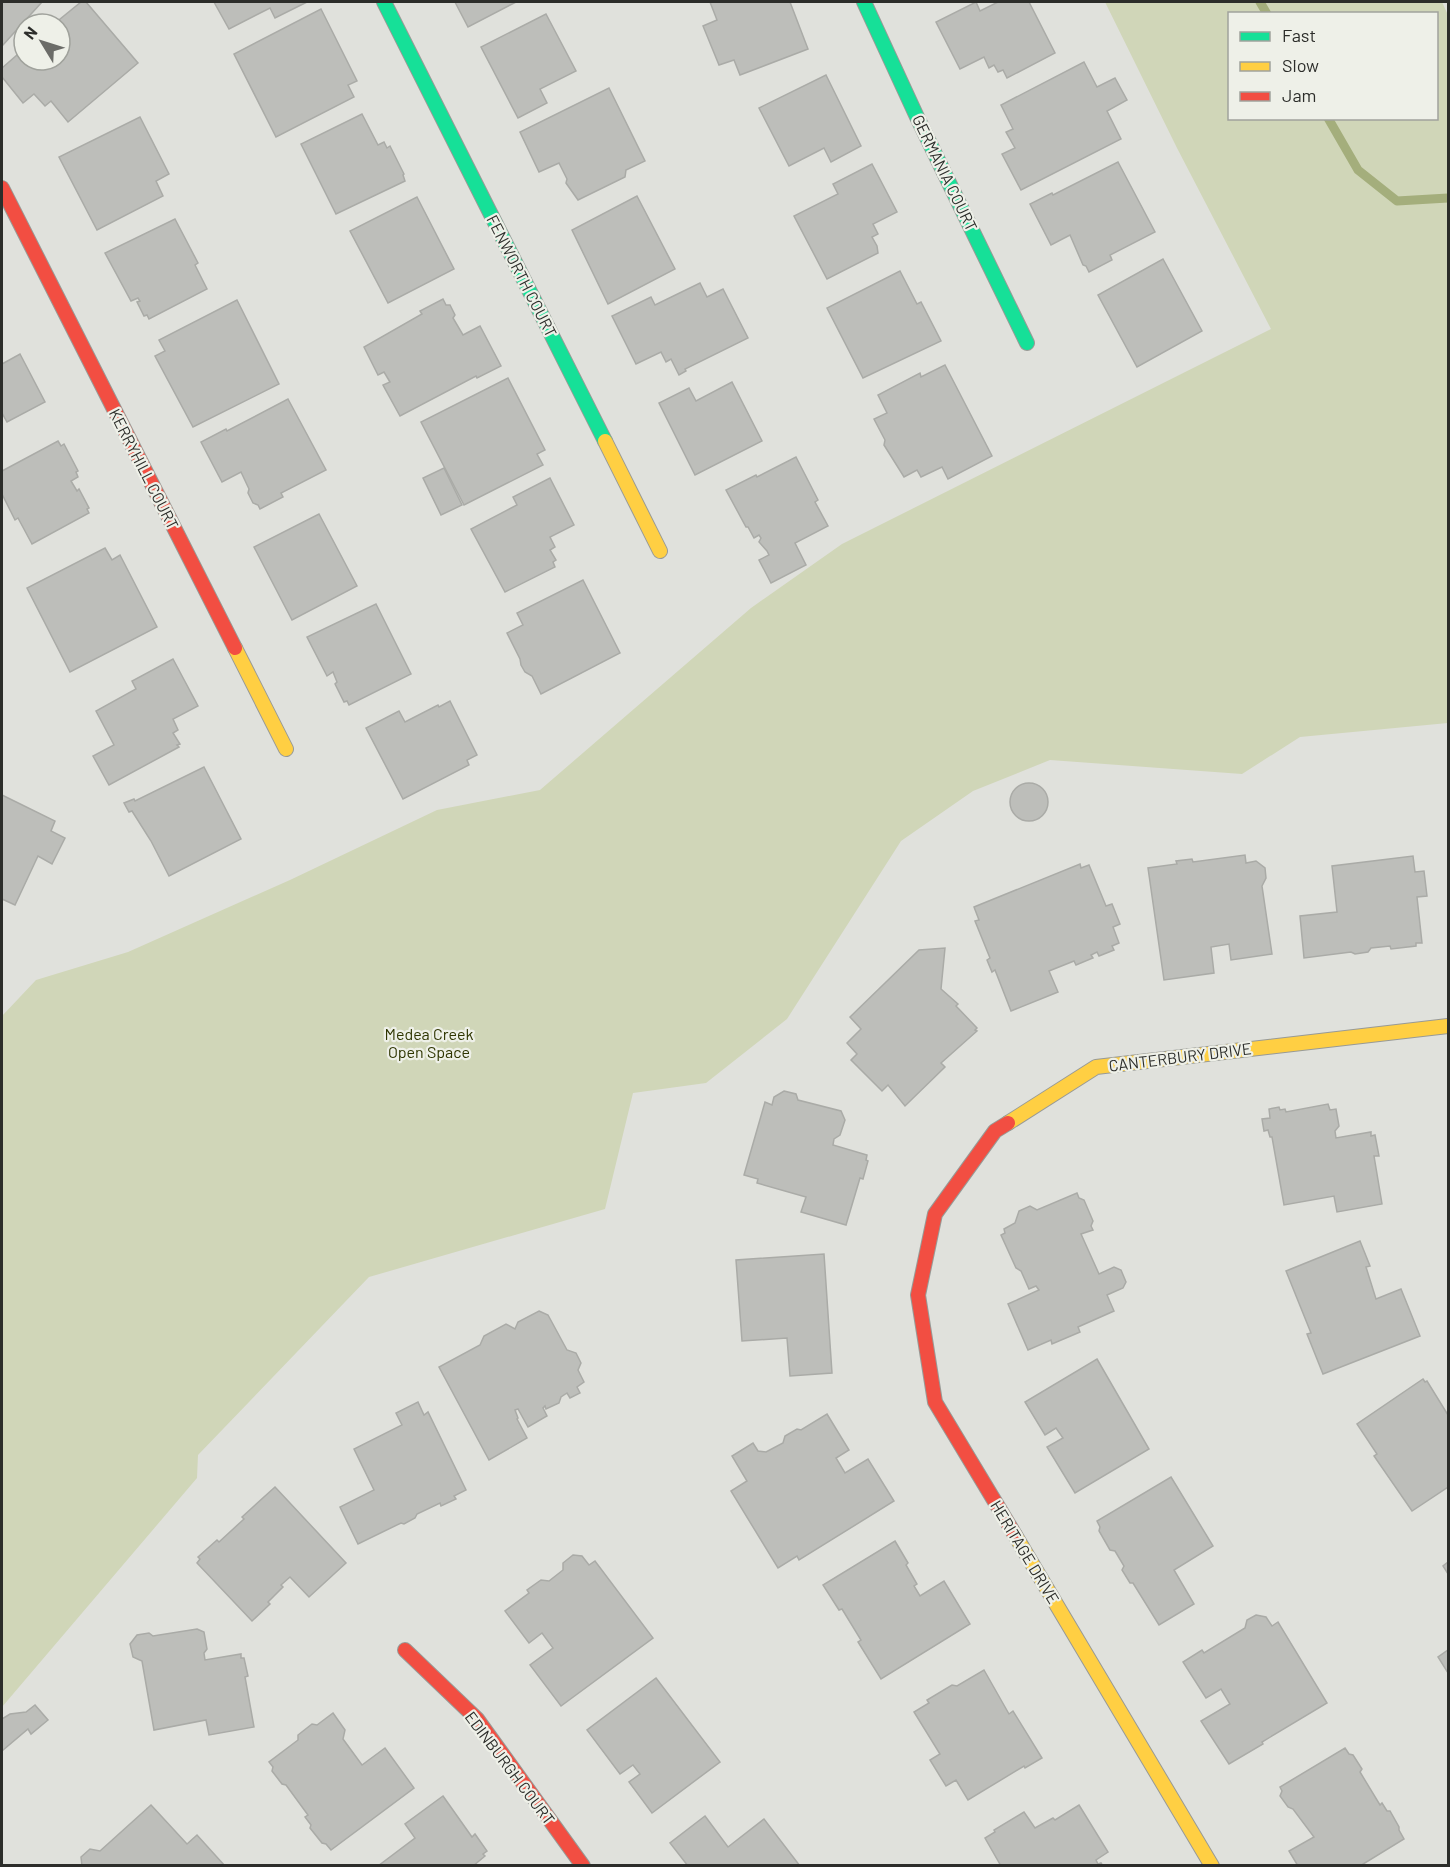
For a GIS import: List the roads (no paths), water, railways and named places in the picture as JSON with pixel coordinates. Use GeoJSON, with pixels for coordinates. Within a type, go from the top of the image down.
{"type":"FeatureCollection","features":[{"type":"Feature","properties":{"kind":"street","name":"FENWORTH COURT"},"geometry":{"type":"LineString","coordinates":[[384,2],[660,551]]}},
{"type":"Feature","properties":{"kind":"street","name":"GERMANIA COURT"},"geometry":{"type":"LineString","coordinates":[[864,2],[1027,343]]}},
{"type":"Feature","properties":{"kind":"street","name":"KERRYHILL COURT"},"geometry":{"type":"LineString","coordinates":[[2,188],[286,749]]}},
{"type":"Feature","properties":{"kind":"street","name":"CANTERBURY DRIVE"},"geometry":{"type":"LineString","coordinates":[[935,1214],[994,1131],[1096,1067],[1449,1026]]}},
{"type":"Feature","properties":{"kind":"street","name":"HERITAGE DRIVE"},"geometry":{"type":"LineString","coordinates":[[935,1214],[918,1295],[935,1402],[1212,1866]]}},
{"type":"Feature","properties":{"kind":"street","name":"EDINBURGH COURT"},"geometry":{"type":"LineString","coordinates":[[405,1650],[477,1719],[583,1866]]}},
{"type":"Feature","properties":{"kind":"waterway"},"geometry":{"type":"LineString","coordinates":[[1260,2],[1266,12]]}},
{"type":"Feature","properties":{"kind":"waterway"},"geometry":{"type":"LineString","coordinates":[[1329,120],[1358,170],[1397,201],[1448,198]]}},
{"type":"Feature","properties":{"kind":"park label","name":"Medea Creek Open Space"},"geometry":{"type":"Point","coordinates":[429,1043]}}]}
